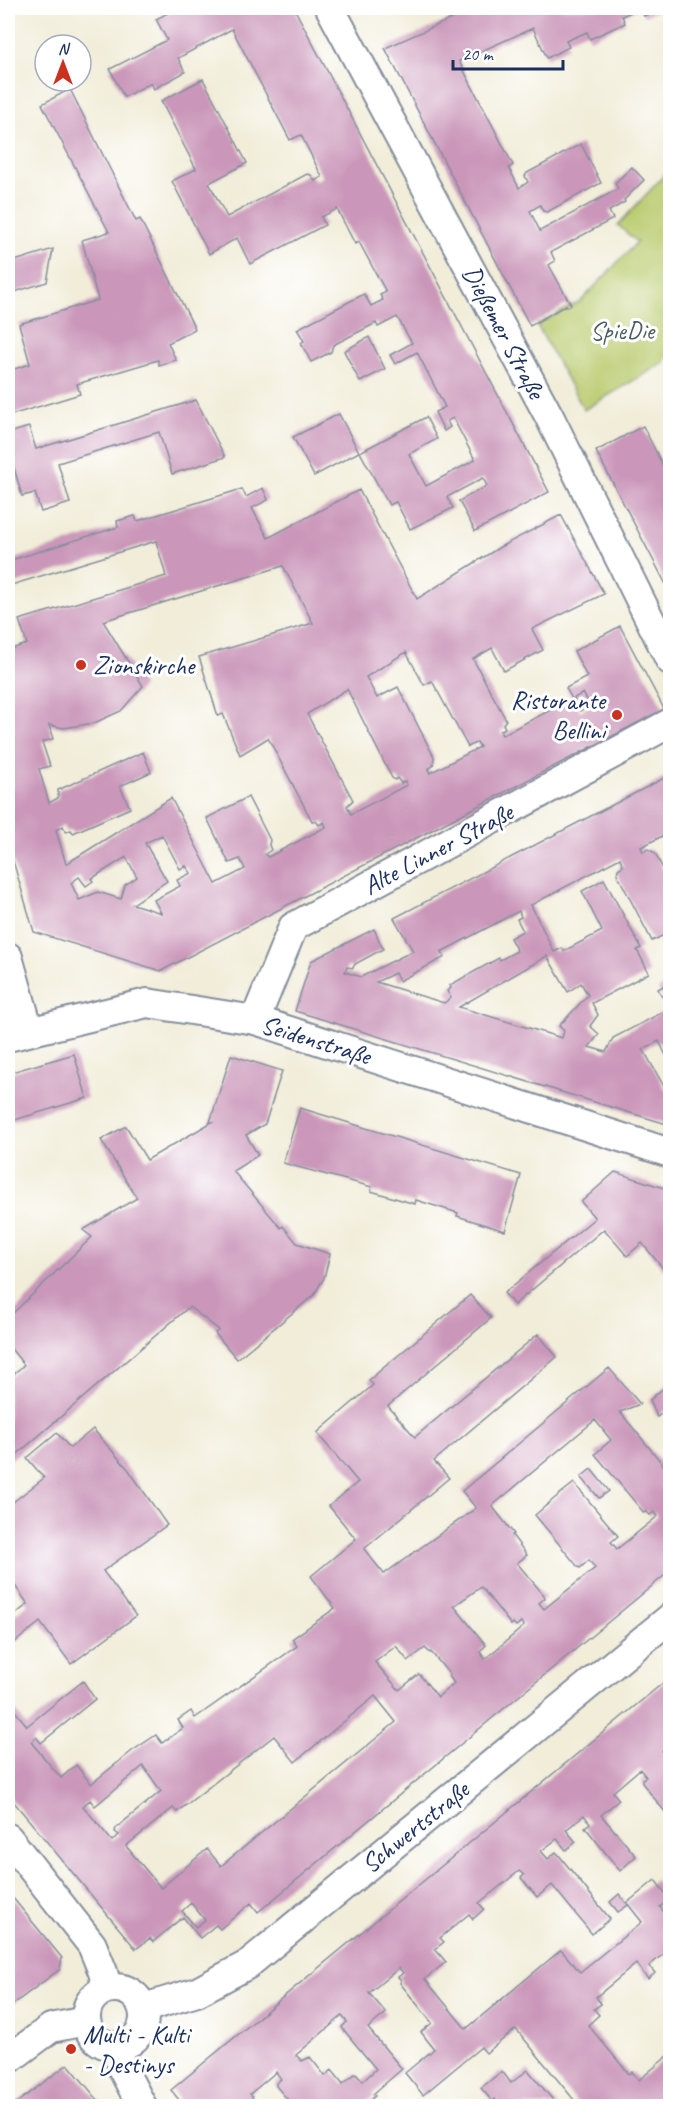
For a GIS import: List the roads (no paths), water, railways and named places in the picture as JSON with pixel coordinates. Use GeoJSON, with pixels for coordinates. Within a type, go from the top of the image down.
{"type":"FeatureCollection","features":[{"type":"Feature","properties":{"kind":"street","name":"Dießemer Straße"},"geometry":{"type":"LineString","coordinates":[[330,8],[549,416],[670,660]]}},
{"type":"Feature","properties":{"kind":"street","name":"Alte Linner Straße"},"geometry":{"type":"LineString","coordinates":[[255,1020],[293,927],[670,723]]}},
{"type":"Feature","properties":{"kind":"street","name":"Seidenstraße"},"geometry":{"type":"LineString","coordinates":[[8,957],[18,1034],[147,1003],[255,1020],[670,1153]]}},
{"type":"Feature","properties":{"kind":"street","name":"Schwertstraße"},"geometry":{"type":"LineString","coordinates":[[144,2008],[197,1992],[247,1965],[670,1618]]}},
{"type":"Feature","properties":{"kind":"street"},"geometry":{"type":"LineString","coordinates":[[8,1838],[92,1945],[107,1988]]}},
{"type":"Feature","properties":{"kind":"street"},"geometry":{"type":"LineString","coordinates":[[107,1988],[123,1988],[136,1995],[144,2008],[144,2026],[134,2040],[118,2047],[103,2044],[92,2035],[86,2021],[87,2007],[95,1995],[107,1988]]}},
{"type":"Feature","properties":{"kind":"street"},"geometry":{"type":"LineString","coordinates":[[8,2060],[51,2028],[86,2021]]}},
{"type":"Feature","properties":{"kind":"street"},"geometry":{"type":"LineString","coordinates":[[118,2047],[122,2066],[142,2106]]}},
{"type":"Feature","properties":{"kind":"place","name":"Zionskirche"},"geometry":{"type":"Point","coordinates":[81,665]}},
{"type":"Feature","properties":{"kind":"place","name":"Ristorante Bellini"},"geometry":{"type":"Point","coordinates":[617,715]}},
{"type":"Feature","properties":{"kind":"place","name":"Multi - Kulti - Destinys"},"geometry":{"type":"Point","coordinates":[71,2049]}},
{"type":"Feature","properties":{"kind":"park label","name":"SpieDie"},"geometry":{"type":"Point","coordinates":[622,330]}}]}
